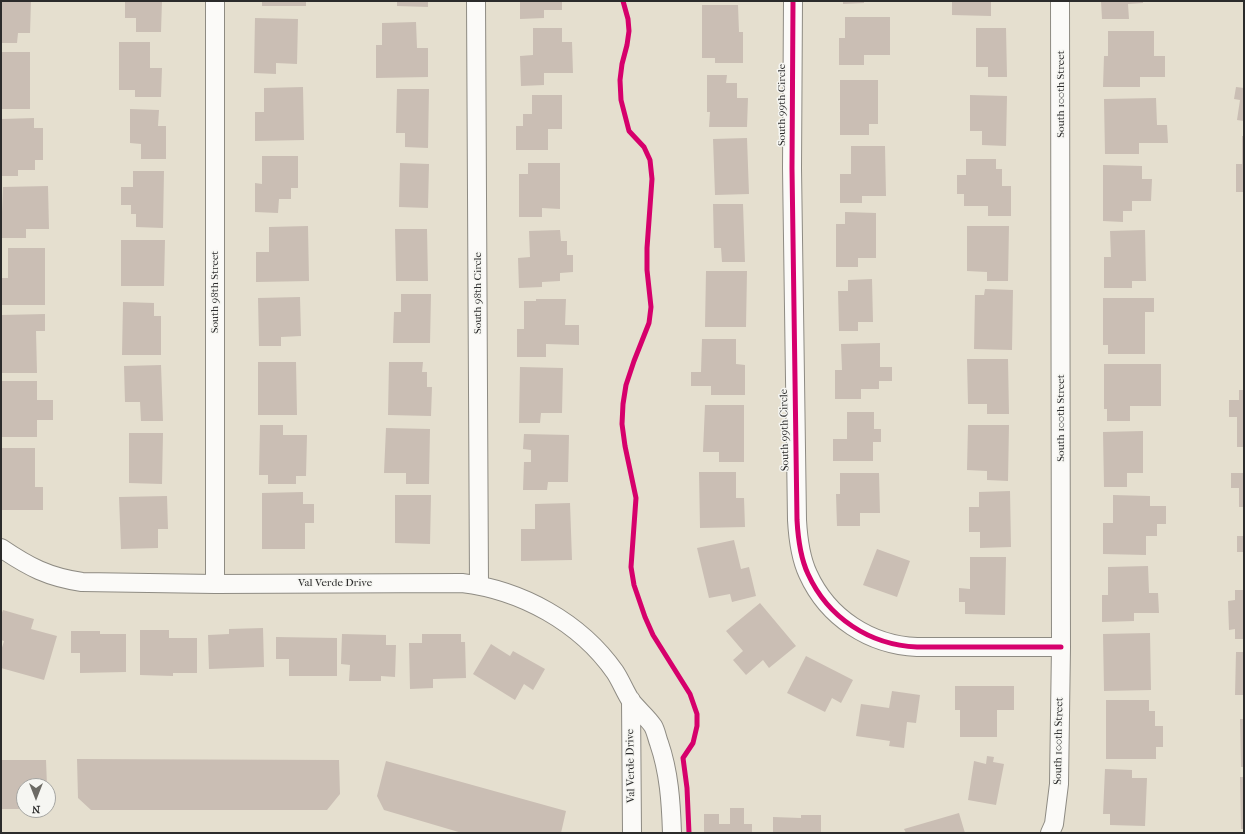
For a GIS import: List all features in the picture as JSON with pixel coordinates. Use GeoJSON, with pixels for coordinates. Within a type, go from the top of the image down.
{"type":"FeatureCollection","features":[{"type":"Feature","properties":{"kind":"street","name":"South 98th Street"},"geometry":{"type":"LineString","coordinates":[[215,1],[215,584]]}},
{"type":"Feature","properties":{"kind":"street","name":"South 98th Circle"},"geometry":{"type":"LineString","coordinates":[[476,1],[479,585]]}},
{"type":"Feature","properties":{"kind":"street","name":"South 99th Circle"},"geometry":{"type":"LineString","coordinates":[[793,1],[792,168],[797,520],[798,542],[808,575],[826,602],[842,620],[861,632],[883,642],[917,648],[1061,648]]}},
{"type":"Feature","properties":{"kind":"street","name":"South 100th Street"},"geometry":{"type":"LineString","coordinates":[[1050,833],[1054,824],[1059,784],[1061,648],[1060,1]]}},
{"type":"Feature","properties":{"kind":"street","name":"Val Verde Drive"},"geometry":{"type":"LineString","coordinates":[[1,548],[33,568],[55,577],[73,581],[98,583],[215,584],[445,582],[479,585],[508,594],[537,606],[556,616],[576,630],[601,654],[615,672],[630,700],[653,727],[666,761],[670,792],[672,833]]}},
{"type":"Feature","properties":{"kind":"street","name":"Val Verde Drive"},"geometry":{"type":"LineString","coordinates":[[630,700],[632,833]]}},
{"type":"Feature","properties":{"kind":"building"},"geometry":{"type":"Polygon","coordinates":[[[1,1],[31,1],[30,33],[18,33],[17,43],[1,43],[1,1]]]}},
{"type":"Feature","properties":{"kind":"building"},"geometry":{"type":"Polygon","coordinates":[[[125,1],[162,1],[161,32],[136,32],[136,18],[125,18],[125,1]]]}},
{"type":"Feature","properties":{"kind":"building"},"geometry":{"type":"Polygon","coordinates":[[[262,1],[306,1],[306,6],[262,6],[262,1]]]}},
{"type":"Feature","properties":{"kind":"building"},"geometry":{"type":"Polygon","coordinates":[[[397,1],[428,1],[428,7],[397,6],[397,1]]]}},
{"type":"Feature","properties":{"kind":"building"},"geometry":{"type":"Polygon","coordinates":[[[520,1],[562,1],[562,10],[544,10],[544,18],[520,19],[520,1]]]}},
{"type":"Feature","properties":{"kind":"building"},"geometry":{"type":"Polygon","coordinates":[[[843,1],[864,1],[864,3],[843,4],[843,1]]]}},
{"type":"Feature","properties":{"kind":"building"},"geometry":{"type":"Polygon","coordinates":[[[952,1],[991,1],[991,16],[952,15],[952,1]]]}},
{"type":"Feature","properties":{"kind":"building"},"geometry":{"type":"Polygon","coordinates":[[[1101,1],[1143,1],[1143,3],[1128,4],[1129,19],[1102,19],[1101,1]]]}},
{"type":"Feature","properties":{"kind":"building"},"geometry":{"type":"Polygon","coordinates":[[[702,5],[738,5],[739,32],[743,32],[743,63],[715,63],[715,58],[702,58],[702,5]]]}},
{"type":"Feature","properties":{"kind":"building"},"geometry":{"type":"Polygon","coordinates":[[[845,17],[890,17],[890,55],[864,55],[864,65],[839,65],[839,38],[845,38],[845,17]]]}},
{"type":"Feature","properties":{"kind":"building"},"geometry":{"type":"Polygon","coordinates":[[[255,18],[298,19],[297,64],[276,63],[276,74],[254,73],[255,18]]]}},
{"type":"Feature","properties":{"kind":"building"},"geometry":{"type":"Polygon","coordinates":[[[416,22],[417,48],[428,48],[428,77],[376,78],[376,45],[382,45],[382,23],[416,22]]]}},
{"type":"Feature","properties":{"kind":"building"},"geometry":{"type":"Polygon","coordinates":[[[533,28],[562,28],[562,42],[572,42],[573,73],[544,73],[544,85],[521,86],[520,56],[533,55],[533,28]]]}},
{"type":"Feature","properties":{"kind":"building"},"geometry":{"type":"Polygon","coordinates":[[[976,28],[1006,28],[1007,77],[988,77],[988,67],[976,67],[976,28]]]}},
{"type":"Feature","properties":{"kind":"building"},"geometry":{"type":"Polygon","coordinates":[[[1108,31],[1154,31],[1154,56],[1165,56],[1165,77],[1140,77],[1140,87],[1103,87],[1104,56],[1108,56],[1108,31]]]}},
{"type":"Feature","properties":{"kind":"building"},"geometry":{"type":"Polygon","coordinates":[[[119,42],[150,42],[150,68],[162,68],[161,97],[135,97],[135,90],[119,90],[119,42]]]}},
{"type":"Feature","properties":{"kind":"building"},"geometry":{"type":"Polygon","coordinates":[[[1,52],[30,52],[30,109],[1,109],[1,52]]]}},
{"type":"Feature","properties":{"kind":"building"},"geometry":{"type":"Polygon","coordinates":[[[707,75],[727,75],[726,83],[737,83],[737,98],[748,98],[747,127],[709,127],[710,112],[707,112],[707,75]]]}},
{"type":"Feature","properties":{"kind":"building"},"geometry":{"type":"Polygon","coordinates":[[[840,80],[878,80],[878,124],[869,124],[869,135],[840,135],[840,80]]]}},
{"type":"Feature","properties":{"kind":"building"},"geometry":{"type":"Polygon","coordinates":[[[303,87],[304,140],[255,141],[255,112],[264,112],[264,88],[303,87]]]}},
{"type":"Feature","properties":{"kind":"building"},"geometry":{"type":"Polygon","coordinates":[[[1236,87],[1244,88],[1244,121],[1237,120],[1240,100],[1234,99],[1236,87]]]}},
{"type":"Feature","properties":{"kind":"building"},"geometry":{"type":"Polygon","coordinates":[[[397,89],[429,89],[428,148],[405,147],[405,133],[396,133],[397,89]]]}},
{"type":"Feature","properties":{"kind":"building"},"geometry":{"type":"Polygon","coordinates":[[[532,95],[562,95],[562,129],[548,129],[548,150],[516,150],[516,126],[523,126],[523,114],[532,114],[532,95]]]}},
{"type":"Feature","properties":{"kind":"building"},"geometry":{"type":"Polygon","coordinates":[[[970,95],[1007,96],[1006,146],[982,145],[982,131],[970,131],[970,95]]]}},
{"type":"Feature","properties":{"kind":"building"},"geometry":{"type":"Polygon","coordinates":[[[1156,98],[1157,125],[1167,125],[1168,143],[1139,143],[1139,154],[1105,154],[1104,99],[1156,98]]]}},
{"type":"Feature","properties":{"kind":"building"},"geometry":{"type":"Polygon","coordinates":[[[130,109],[159,110],[158,126],[166,126],[166,159],[141,159],[141,144],[130,143],[130,109]]]}},
{"type":"Feature","properties":{"kind":"building"},"geometry":{"type":"Polygon","coordinates":[[[34,118],[34,128],[43,128],[43,160],[35,160],[35,170],[18,170],[18,176],[1,176],[2,119],[34,118]]]}},
{"type":"Feature","properties":{"kind":"building"},"geometry":{"type":"Polygon","coordinates":[[[1242,136],[1244,136],[1244,192],[1236,192],[1236,164],[1242,164],[1242,136]]]}},
{"type":"Feature","properties":{"kind":"building"},"geometry":{"type":"Polygon","coordinates":[[[747,138],[749,194],[715,195],[713,139],[747,138]]]}},
{"type":"Feature","properties":{"kind":"building"},"geometry":{"type":"Polygon","coordinates":[[[851,146],[885,146],[886,196],[862,196],[862,203],[840,203],[840,174],[851,174],[851,146]]]}},
{"type":"Feature","properties":{"kind":"building"},"geometry":{"type":"Polygon","coordinates":[[[262,156],[298,156],[298,188],[291,188],[291,199],[279,199],[278,213],[255,212],[255,183],[262,184],[262,156]]]}},
{"type":"Feature","properties":{"kind":"building"},"geometry":{"type":"Polygon","coordinates":[[[966,159],[996,159],[996,169],[1002,169],[1002,186],[1011,186],[1011,216],[988,216],[988,206],[964,206],[964,194],[957,194],[957,175],[966,175],[966,159]]]}},
{"type":"Feature","properties":{"kind":"building"},"geometry":{"type":"Polygon","coordinates":[[[400,163],[429,164],[428,208],[399,207],[400,163]]]}},
{"type":"Feature","properties":{"kind":"building"},"geometry":{"type":"Polygon","coordinates":[[[528,163],[560,163],[560,209],[542,208],[542,217],[519,217],[519,174],[528,174],[528,163]]]}},
{"type":"Feature","properties":{"kind":"building"},"geometry":{"type":"Polygon","coordinates":[[[1103,165],[1142,166],[1142,179],[1152,179],[1151,201],[1132,201],[1132,211],[1123,211],[1123,222],[1103,221],[1103,165]]]}},
{"type":"Feature","properties":{"kind":"building"},"geometry":{"type":"Polygon","coordinates":[[[133,171],[164,171],[163,228],[136,227],[136,214],[131,214],[131,205],[121,205],[121,187],[133,187],[133,171]]]}},
{"type":"Feature","properties":{"kind":"building"},"geometry":{"type":"Polygon","coordinates":[[[48,186],[49,229],[26,229],[26,238],[1,238],[3,187],[48,186]]]}},
{"type":"Feature","properties":{"kind":"building"},"geometry":{"type":"Polygon","coordinates":[[[713,204],[743,204],[745,262],[722,262],[721,248],[714,248],[713,204]]]}},
{"type":"Feature","properties":{"kind":"building"},"geometry":{"type":"Polygon","coordinates":[[[845,212],[876,213],[876,258],[858,258],[858,267],[836,267],[836,224],[845,224],[845,212]]]}},
{"type":"Feature","properties":{"kind":"building"},"geometry":{"type":"Polygon","coordinates":[[[308,226],[309,281],[256,282],[256,252],[269,252],[269,227],[308,226]]]}},
{"type":"Feature","properties":{"kind":"building"},"geometry":{"type":"Polygon","coordinates":[[[967,226],[1009,226],[1008,281],[987,281],[987,272],[967,271],[967,226]]]}},
{"type":"Feature","properties":{"kind":"building"},"geometry":{"type":"Polygon","coordinates":[[[395,229],[427,229],[428,281],[396,281],[395,229]]]}},
{"type":"Feature","properties":{"kind":"building"},"geometry":{"type":"Polygon","coordinates":[[[560,230],[561,241],[567,241],[567,255],[573,255],[573,272],[560,273],[560,281],[542,282],[542,287],[519,288],[518,258],[530,257],[529,231],[560,230]]]}},
{"type":"Feature","properties":{"kind":"building"},"geometry":{"type":"Polygon","coordinates":[[[1145,230],[1146,281],[1132,281],[1132,288],[1104,288],[1104,257],[1111,257],[1110,231],[1145,230]]]}},
{"type":"Feature","properties":{"kind":"building"},"geometry":{"type":"Polygon","coordinates":[[[121,240],[165,240],[164,286],[121,286],[121,240]]]}},
{"type":"Feature","properties":{"kind":"building"},"geometry":{"type":"Polygon","coordinates":[[[8,248],[45,248],[45,305],[1,305],[1,278],[8,278],[8,248]]]}},
{"type":"Feature","properties":{"kind":"building"},"geometry":{"type":"Polygon","coordinates":[[[706,271],[747,271],[746,327],[705,327],[706,271]]]}},
{"type":"Feature","properties":{"kind":"building"},"geometry":{"type":"Polygon","coordinates":[[[872,279],[873,322],[858,322],[858,331],[839,331],[838,291],[848,291],[848,280],[872,279]]]}},
{"type":"Feature","properties":{"kind":"building"},"geometry":{"type":"Polygon","coordinates":[[[985,289],[1013,290],[1012,350],[974,349],[975,295],[984,295],[985,289]]]}},
{"type":"Feature","properties":{"kind":"building"},"geometry":{"type":"Polygon","coordinates":[[[401,294],[431,294],[430,343],[393,343],[394,312],[401,312],[401,294]]]}},
{"type":"Feature","properties":{"kind":"building"},"geometry":{"type":"Polygon","coordinates":[[[300,297],[301,336],[281,337],[281,346],[259,346],[258,298],[300,297]]]}},
{"type":"Feature","properties":{"kind":"building"},"geometry":{"type":"Polygon","coordinates":[[[1103,298],[1154,298],[1154,312],[1145,312],[1145,354],[1108,354],[1108,345],[1103,345],[1103,298]]]}},
{"type":"Feature","properties":{"kind":"building"},"geometry":{"type":"Polygon","coordinates":[[[536,299],[566,299],[565,325],[579,325],[579,345],[546,344],[546,357],[517,357],[517,329],[524,329],[524,301],[536,301],[536,299]]]}},
{"type":"Feature","properties":{"kind":"building"},"geometry":{"type":"Polygon","coordinates":[[[123,302],[154,303],[154,316],[161,316],[161,355],[122,355],[123,302]]]}},
{"type":"Feature","properties":{"kind":"building"},"geometry":{"type":"Polygon","coordinates":[[[45,314],[45,331],[36,331],[37,373],[1,373],[1,315],[45,314]]]}},
{"type":"Feature","properties":{"kind":"building"},"geometry":{"type":"Polygon","coordinates":[[[702,339],[736,339],[736,364],[745,365],[745,395],[711,395],[711,386],[691,386],[691,372],[701,372],[702,339]]]}},
{"type":"Feature","properties":{"kind":"building"},"geometry":{"type":"Polygon","coordinates":[[[880,343],[880,367],[892,367],[892,381],[879,381],[879,389],[861,389],[861,399],[835,399],[835,370],[842,370],[841,344],[880,343]]]}},
{"type":"Feature","properties":{"kind":"building"},"geometry":{"type":"Polygon","coordinates":[[[967,359],[1008,359],[1009,414],[987,414],[987,404],[968,404],[967,359]]]}},
{"type":"Feature","properties":{"kind":"building"},"geometry":{"type":"Polygon","coordinates":[[[258,362],[296,362],[297,415],[258,415],[258,362]]]}},
{"type":"Feature","properties":{"kind":"building"},"geometry":{"type":"Polygon","coordinates":[[[389,362],[423,362],[422,372],[427,372],[427,387],[432,387],[431,416],[388,415],[389,362]]]}},
{"type":"Feature","properties":{"kind":"building"},"geometry":{"type":"Polygon","coordinates":[[[1104,364],[1161,364],[1161,406],[1130,406],[1130,421],[1107,421],[1107,409],[1104,409],[1104,364]]]}},
{"type":"Feature","properties":{"kind":"building"},"geometry":{"type":"Polygon","coordinates":[[[161,365],[163,421],[141,421],[140,402],[125,402],[124,366],[161,365]]]}},
{"type":"Feature","properties":{"kind":"building"},"geometry":{"type":"Polygon","coordinates":[[[520,367],[563,368],[562,413],[541,413],[540,423],[519,423],[520,367]]]}},
{"type":"Feature","properties":{"kind":"building"},"geometry":{"type":"Polygon","coordinates":[[[1,381],[37,381],[37,400],[53,400],[53,420],[37,420],[37,437],[1,437],[1,381]]]}},
{"type":"Feature","properties":{"kind":"building"},"geometry":{"type":"Polygon","coordinates":[[[1239,390],[1244,390],[1244,447],[1237,447],[1237,417],[1229,417],[1229,400],[1239,400],[1239,390]]]}},
{"type":"Feature","properties":{"kind":"building"},"geometry":{"type":"Polygon","coordinates":[[[705,405],[744,405],[744,462],[719,462],[719,452],[703,452],[705,405]]]}},
{"type":"Feature","properties":{"kind":"building"},"geometry":{"type":"Polygon","coordinates":[[[847,412],[874,412],[874,429],[881,429],[881,442],[873,442],[873,461],[833,461],[833,439],[847,439],[847,412]]]}},
{"type":"Feature","properties":{"kind":"building"},"geometry":{"type":"Polygon","coordinates":[[[260,425],[283,425],[283,435],[307,435],[306,476],[296,476],[296,484],[268,484],[268,475],[259,475],[260,425]]]}},
{"type":"Feature","properties":{"kind":"building"},"geometry":{"type":"Polygon","coordinates":[[[968,425],[1009,425],[1008,481],[987,480],[987,471],[967,470],[968,425]]]}},
{"type":"Feature","properties":{"kind":"building"},"geometry":{"type":"Polygon","coordinates":[[[386,428],[430,429],[429,484],[406,484],[406,473],[384,473],[386,428]]]}},
{"type":"Feature","properties":{"kind":"building"},"geometry":{"type":"Polygon","coordinates":[[[1143,431],[1143,473],[1127,473],[1127,487],[1104,487],[1103,432],[1143,431]]]}},
{"type":"Feature","properties":{"kind":"building"},"geometry":{"type":"Polygon","coordinates":[[[129,433],[163,433],[162,484],[129,483],[129,433]]]}},
{"type":"Feature","properties":{"kind":"building"},"geometry":{"type":"Polygon","coordinates":[[[524,434],[569,435],[568,482],[548,482],[547,490],[523,490],[524,462],[531,462],[531,450],[523,449],[524,434]]]}},
{"type":"Feature","properties":{"kind":"building"},"geometry":{"type":"Polygon","coordinates":[[[1,448],[35,448],[35,487],[43,487],[43,510],[1,510],[1,448]]]}},
{"type":"Feature","properties":{"kind":"building"},"geometry":{"type":"Polygon","coordinates":[[[699,472],[736,472],[736,498],[744,498],[745,527],[700,528],[699,472]]]}},
{"type":"Feature","properties":{"kind":"building"},"geometry":{"type":"Polygon","coordinates":[[[840,473],[879,473],[880,513],[860,513],[860,526],[837,526],[836,494],[840,494],[840,473]]]}},
{"type":"Feature","properties":{"kind":"building"},"geometry":{"type":"Polygon","coordinates":[[[1231,473],[1244,473],[1244,507],[1239,507],[1239,488],[1231,488],[1231,473]]]}},
{"type":"Feature","properties":{"kind":"building"},"geometry":{"type":"Polygon","coordinates":[[[1010,491],[1011,547],[980,548],[980,532],[969,532],[969,507],[979,507],[979,492],[1010,491]]]}},
{"type":"Feature","properties":{"kind":"building"},"geometry":{"type":"Polygon","coordinates":[[[303,492],[303,504],[314,504],[314,523],[305,523],[305,549],[262,549],[262,493],[303,492]]]}},
{"type":"Feature","properties":{"kind":"building"},"geometry":{"type":"Polygon","coordinates":[[[395,495],[431,495],[430,544],[395,543],[395,495]]]}},
{"type":"Feature","properties":{"kind":"building"},"geometry":{"type":"Polygon","coordinates":[[[1113,495],[1150,496],[1150,506],[1166,506],[1166,524],[1157,524],[1157,536],[1146,536],[1146,555],[1103,554],[1103,523],[1113,523],[1113,495]]]}},
{"type":"Feature","properties":{"kind":"building"},"geometry":{"type":"Polygon","coordinates":[[[167,496],[168,529],[158,529],[158,548],[121,549],[119,497],[167,496]]]}},
{"type":"Feature","properties":{"kind":"building"},"geometry":{"type":"Polygon","coordinates":[[[570,503],[572,560],[521,561],[521,529],[535,529],[535,504],[570,503]]]}},
{"type":"Feature","properties":{"kind":"building"},"geometry":{"type":"Polygon","coordinates":[[[1237,536],[1244,536],[1244,552],[1237,552],[1237,536]]]}},
{"type":"Feature","properties":{"kind":"building"},"geometry":{"type":"Polygon","coordinates":[[[734,540],[741,569],[749,567],[756,596],[732,602],[730,594],[709,598],[697,548],[734,540]]]}},
{"type":"Feature","properties":{"kind":"building"},"geometry":{"type":"Polygon","coordinates":[[[877,549],[910,561],[897,597],[863,585],[877,549]]]}},
{"type":"Feature","properties":{"kind":"building"},"geometry":{"type":"Polygon","coordinates":[[[970,557],[1006,557],[1005,615],[965,614],[965,602],[959,602],[959,588],[970,589],[970,557]]]}},
{"type":"Feature","properties":{"kind":"building"},"geometry":{"type":"Polygon","coordinates":[[[1148,566],[1149,593],[1158,593],[1159,613],[1134,613],[1134,621],[1102,622],[1102,595],[1108,595],[1108,567],[1148,566]]]}},
{"type":"Feature","properties":{"kind":"building"},"geometry":{"type":"Polygon","coordinates":[[[1235,590],[1244,590],[1244,639],[1235,639],[1235,629],[1229,630],[1228,601],[1235,600],[1235,590]]]}},
{"type":"Feature","properties":{"kind":"building"},"geometry":{"type":"Polygon","coordinates":[[[760,603],[796,646],[769,668],[763,660],[746,675],[733,660],[743,651],[726,631],[760,603]]]}},
{"type":"Feature","properties":{"kind":"building"},"geometry":{"type":"Polygon","coordinates":[[[3,610],[34,619],[31,629],[57,636],[44,680],[1,668],[1,651],[4,641],[1,640],[1,615],[3,610]]]}},
{"type":"Feature","properties":{"kind":"building"},"geometry":{"type":"Polygon","coordinates":[[[263,628],[264,667],[209,669],[208,635],[229,634],[229,629],[263,628]]]}},
{"type":"Feature","properties":{"kind":"building"},"geometry":{"type":"Polygon","coordinates":[[[140,630],[169,630],[169,638],[197,638],[197,673],[173,673],[173,676],[140,675],[140,630]]]}},
{"type":"Feature","properties":{"kind":"building"},"geometry":{"type":"Polygon","coordinates":[[[71,631],[100,631],[100,634],[126,634],[126,672],[80,673],[80,653],[71,653],[71,631]]]}},
{"type":"Feature","properties":{"kind":"building"},"geometry":{"type":"Polygon","coordinates":[[[1150,633],[1151,690],[1104,691],[1103,634],[1150,633]]]}},
{"type":"Feature","properties":{"kind":"building"},"geometry":{"type":"Polygon","coordinates":[[[342,634],[386,635],[386,645],[396,645],[395,677],[381,676],[381,681],[349,681],[350,665],[341,664],[342,634]]]}},
{"type":"Feature","properties":{"kind":"building"},"geometry":{"type":"Polygon","coordinates":[[[422,634],[461,634],[461,642],[465,642],[466,678],[433,679],[433,688],[410,689],[409,643],[422,643],[422,634]]]}},
{"type":"Feature","properties":{"kind":"building"},"geometry":{"type":"Polygon","coordinates":[[[276,637],[337,638],[337,676],[289,676],[289,659],[276,659],[276,637]]]}},
{"type":"Feature","properties":{"kind":"building"},"geometry":{"type":"Polygon","coordinates":[[[491,644],[510,656],[513,651],[545,669],[533,690],[524,684],[515,700],[473,674],[491,644]]]}},
{"type":"Feature","properties":{"kind":"building"},"geometry":{"type":"Polygon","coordinates":[[[1236,652],[1244,652],[1244,695],[1235,695],[1236,652]]]}},
{"type":"Feature","properties":{"kind":"building"},"geometry":{"type":"Polygon","coordinates":[[[806,656],[853,680],[841,703],[832,698],[825,712],[787,693],[806,656]]]}},
{"type":"Feature","properties":{"kind":"building"},"geometry":{"type":"Polygon","coordinates":[[[955,686],[1014,686],[1014,710],[997,710],[997,737],[960,737],[960,710],[955,710],[955,686]]]}},
{"type":"Feature","properties":{"kind":"building"},"geometry":{"type":"Polygon","coordinates":[[[892,691],[920,695],[916,723],[907,722],[904,748],[889,746],[890,741],[856,736],[861,704],[889,708],[892,691]]]}},
{"type":"Feature","properties":{"kind":"building"},"geometry":{"type":"Polygon","coordinates":[[[1106,700],[1149,700],[1149,711],[1155,711],[1155,726],[1163,726],[1163,747],[1156,747],[1156,759],[1106,759],[1106,700]]]}},
{"type":"Feature","properties":{"kind":"building"},"geometry":{"type":"Polygon","coordinates":[[[1240,719],[1244,719],[1244,767],[1241,767],[1240,719]]]}},
{"type":"Feature","properties":{"kind":"building"},"geometry":{"type":"Polygon","coordinates":[[[987,756],[994,757],[993,762],[1004,764],[996,805],[968,800],[974,761],[986,764],[987,756]]]}},
{"type":"Feature","properties":{"kind":"building"},"geometry":{"type":"Polygon","coordinates":[[[77,759],[339,760],[340,794],[327,810],[91,810],[78,798],[77,759]]]}},
{"type":"Feature","properties":{"kind":"building"},"geometry":{"type":"Polygon","coordinates":[[[1,760],[46,760],[47,778],[16,778],[16,809],[1,809],[1,760]]]}},
{"type":"Feature","properties":{"kind":"building"},"geometry":{"type":"Polygon","coordinates":[[[386,761],[566,811],[561,833],[462,833],[384,810],[377,796],[386,761]]]}},
{"type":"Feature","properties":{"kind":"building"},"geometry":{"type":"Polygon","coordinates":[[[1105,769],[1132,770],[1132,778],[1147,778],[1145,826],[1110,825],[1110,814],[1103,814],[1105,769]]]}},
{"type":"Feature","properties":{"kind":"building"},"geometry":{"type":"Polygon","coordinates":[[[1240,777],[1244,777],[1244,829],[1241,829],[1240,777]]]}},
{"type":"Feature","properties":{"kind":"building"},"geometry":{"type":"Polygon","coordinates":[[[730,808],[744,808],[744,824],[752,824],[752,833],[704,833],[704,814],[719,814],[719,824],[730,824],[730,808]]]}},
{"type":"Feature","properties":{"kind":"building"},"geometry":{"type":"Polygon","coordinates":[[[959,813],[965,833],[906,833],[904,829],[959,813]]]}},
{"type":"Feature","properties":{"kind":"building"},"geometry":{"type":"Polygon","coordinates":[[[801,815],[821,815],[821,833],[773,833],[773,817],[801,818],[801,815]]]}},
{"type":"Feature","properties":{"kind":"cycle path"},"geometry":{"type":"LineString","coordinates":[[623,1],[628,19],[629,31],[620,80],[621,100],[629,131],[644,147],[650,160],[652,179],[647,248],[647,270],[651,307],[649,323],[626,385],[623,404],[622,424],[625,446],[636,498],[631,567],[634,585],[653,635],[690,694],[697,714],[697,726],[693,743],[683,758],[687,788],[689,833]]}},
{"type":"Feature","properties":{"kind":"cycle path"},"geometry":{"type":"LineString","coordinates":[[793,1],[792,168],[797,520],[800,547],[805,568],[816,590],[839,616],[867,635],[883,641],[917,647],[1061,647]]}}]}
